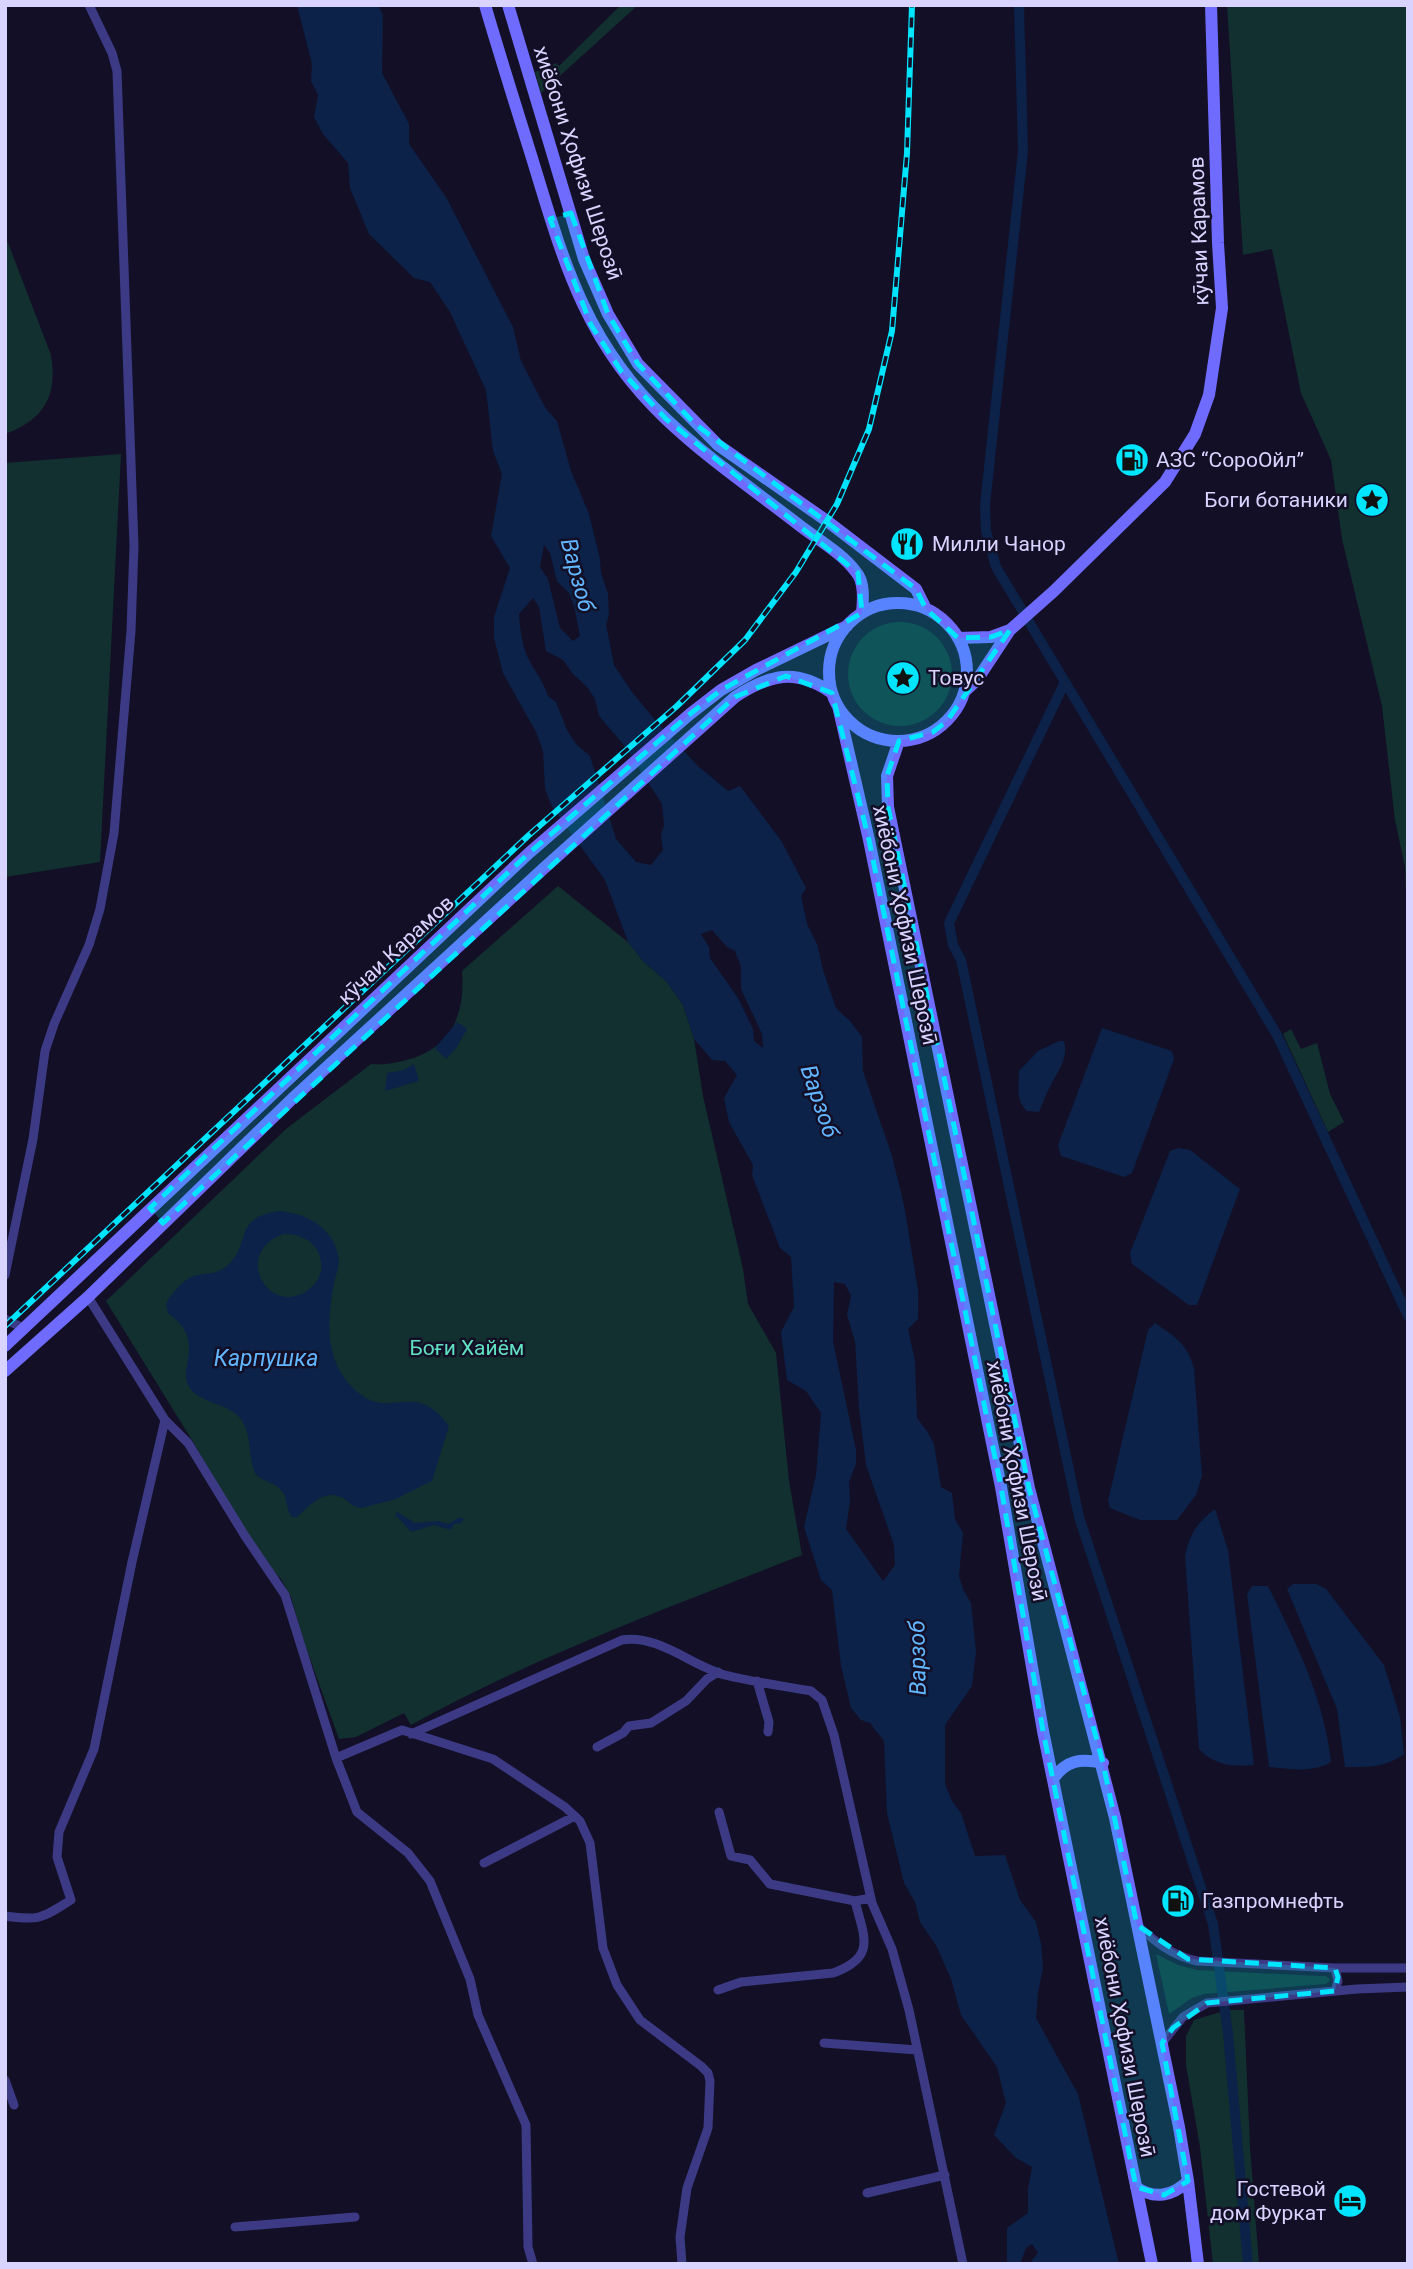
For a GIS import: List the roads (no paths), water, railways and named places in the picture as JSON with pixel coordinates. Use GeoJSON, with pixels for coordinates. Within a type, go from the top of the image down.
{"type":"FeatureCollection","features":[{"type":"Feature","properties":{"kind":"main road","name":"хиёбони Ҳофизи Шерозӣ"},"geometry":{"type":"LineString","coordinates":[[485,5],[550,219],[568,273],[591,325],[621,372],[666,419],[858,573],[862,590],[862,613]]}},
{"type":"Feature","properties":{"kind":"main road","name":"хиёбони Ҳофизи Шерозӣ"},"geometry":{"type":"LineString","coordinates":[[508,5],[584,259],[608,314],[638,364],[718,445],[835,527],[916,589],[926,608]]}},
{"type":"Feature","properties":{"kind":"main road","name":"кӯчаи Карамов"},"geometry":{"type":"LineString","coordinates":[[965,691],[977,680],[1010,630],[1054,591],[1165,482],[1195,434],[1209,395],[1222,309],[1211,5]]}},
{"type":"Feature","properties":{"kind":"main road"},"geometry":{"type":"LineString","coordinates":[[550,219],[570,213]]}},
{"type":"Feature","properties":{"kind":"main road","name":"хиёбони Ҳофизи Шерозӣ"},"geometry":{"type":"LineString","coordinates":[[838,706],[849,720],[864,732],[881,738],[899,741],[933,732],[947,721],[958,707],[965,691],[965,655],[958,638],[939,616],[926,608],[900,603],[874,607],[847,626],[834,646],[829,669],[832,692],[838,706],[869,840],[1001,1488],[1053,1779],[1152,2264]]}},
{"type":"Feature","properties":{"kind":"main road","name":"кӯчаи Карамов"},"geometry":{"type":"LineString","coordinates":[[5,1346],[529,853],[690,714],[721,690],[756,670],[847,626]]}},
{"type":"Feature","properties":{"kind":"main road","name":"кӯчаи Карамов"},"geometry":{"type":"LineString","coordinates":[[958,638],[991,637],[1010,630]]}},
{"type":"Feature","properties":{"kind":"main road","name":"кӯчаи Карамов"},"geometry":{"type":"LineString","coordinates":[[5,1371],[88,1297],[292,1100],[543,869],[735,698],[772,677],[800,677],[832,692]]}},
{"type":"Feature","properties":{"kind":"main road","name":"хиёбони Ҳофизи Шерозӣ"},"geometry":{"type":"LineString","coordinates":[[899,741],[887,776],[888,807],[1029,1488],[1103,1763],[1162,2043],[1188,2181],[1198,2264]]}},
{"type":"Feature","properties":{"kind":"main road"},"geometry":{"type":"LineString","coordinates":[[150,1208],[163,1223]]}},
{"type":"Feature","properties":{"kind":"main road"},"geometry":{"type":"LineString","coordinates":[[1053,1779],[1063,1766],[1073,1761],[1103,1763]]}},
{"type":"Feature","properties":{"kind":"main road"},"geometry":{"type":"LineString","coordinates":[[1136,2188],[1149,2194],[1164,2195],[1177,2190],[1188,2181]]}},
{"type":"Feature","properties":{"kind":"street"},"geometry":{"type":"LineString","coordinates":[[5,1275],[33,1139],[45,1051],[89,945],[100,909],[114,833],[131,631],[134,506],[117,71],[112,53],[89,5]]}},
{"type":"Feature","properties":{"kind":"street"},"geometry":{"type":"LineString","coordinates":[[88,1297],[165,1420],[188,1443],[285,1595],[336,1758],[357,1812],[408,1853],[430,1881],[462,1955],[478,2015],[526,2125],[527,2247],[533,2264]]}},
{"type":"Feature","properties":{"kind":"street"},"geometry":{"type":"LineString","coordinates":[[5,1319],[23,1328]]}},
{"type":"Feature","properties":{"kind":"street"},"geometry":{"type":"LineString","coordinates":[[5,1916],[37,1919],[71,1900],[57,1857],[59,1832],[94,1749],[132,1562],[165,1420]]}},
{"type":"Feature","properties":{"kind":"street"},"geometry":{"type":"LineString","coordinates":[[411,1734],[622,1640],[632,1638],[651,1643],[718,1672],[811,1691],[822,1700],[840,1756],[871,1898],[892,1949],[918,2050],[963,2264]]}},
{"type":"Feature","properties":{"kind":"street"},"geometry":{"type":"LineString","coordinates":[[597,1747],[623,1733],[629,1726],[651,1723],[686,1701],[707,1679],[718,1672]]}},
{"type":"Feature","properties":{"kind":"street"},"geometry":{"type":"LineString","coordinates":[[757,1681],[769,1722],[768,1732]]}},
{"type":"Feature","properties":{"kind":"street"},"geometry":{"type":"LineString","coordinates":[[336,1758],[402,1730],[493,1759],[575,1816],[586,1832],[590,1843],[603,1948],[617,1985],[640,2020],[708,2073],[708,2127],[687,2189],[680,2237],[682,2264]]}},
{"type":"Feature","properties":{"kind":"street"},"geometry":{"type":"LineString","coordinates":[[719,1812],[730,1856],[750,1860],[770,1884],[855,1900],[871,1898]]}},
{"type":"Feature","properties":{"kind":"street"},"geometry":{"type":"LineString","coordinates":[[484,1863],[575,1816]]}},
{"type":"Feature","properties":{"kind":"street"},"geometry":{"type":"LineString","coordinates":[[718,1990],[741,1982],[833,1973],[853,1963],[864,1950],[865,1942],[855,1900]]}},
{"type":"Feature","properties":{"kind":"street"},"geometry":{"type":"LineString","coordinates":[[1137,1925],[1167,1949],[1197,1961],[1335,1968],[1408,1968]]}},
{"type":"Feature","properties":{"kind":"street"},"geometry":{"type":"LineString","coordinates":[[1335,1968],[1338,1981],[1335,1991]]}},
{"type":"Feature","properties":{"kind":"street"},"geometry":{"type":"LineString","coordinates":[[1162,2043],[1183,2017],[1207,2003],[1408,1987]]}},
{"type":"Feature","properties":{"kind":"street"},"geometry":{"type":"LineString","coordinates":[[824,2043],[918,2050]]}},
{"type":"Feature","properties":{"kind":"street"},"geometry":{"type":"LineString","coordinates":[[5,2080],[14,2105]]}},
{"type":"Feature","properties":{"kind":"street"},"geometry":{"type":"LineString","coordinates":[[867,2193],[944,2175]]}},
{"type":"Feature","properties":{"kind":"street"},"geometry":{"type":"LineString","coordinates":[[235,2227],[355,2217]]}},
{"type":"Feature","properties":{"kind":"water","name":"Варзоб"},"geometry":{"type":"Polygon","coordinates":[[[297,5],[378,5],[383,15],[382,73],[409,124],[409,144],[446,197],[513,327],[521,361],[546,409],[557,421],[571,471],[589,514],[600,559],[601,573],[608,594],[609,615],[606,624],[614,665],[655,720],[698,766],[728,791],[740,786],[782,842],[806,888],[801,896],[807,924],[817,944],[836,1008],[862,1037],[863,1071],[892,1156],[904,1205],[918,1290],[918,1319],[908,1329],[915,1361],[917,1418],[934,1444],[941,1487],[952,1493],[955,1519],[963,1533],[959,1576],[971,1603],[976,1651],[972,1686],[945,1725],[945,1784],[961,1813],[975,1856],[1005,1855],[1020,1900],[1036,1922],[1043,1968],[1036,2018],[1078,2094],[1119,2264],[1033,2264],[1032,2260],[1038,2253],[1032,2244],[1026,2248],[1020,2264],[1007,2264],[1007,2228],[1028,2213],[1032,2167],[1016,2158],[994,2135],[1006,2103],[997,2067],[961,2015],[951,1979],[936,1945],[920,1922],[915,1902],[904,1883],[887,1813],[884,1741],[870,1723],[861,1720],[851,1708],[841,1666],[832,1590],[821,1580],[804,1527],[816,1475],[821,1413],[806,1391],[787,1380],[781,1332],[794,1307],[791,1257],[780,1248],[752,1175],[753,1165],[729,1122],[724,1098],[737,1075],[725,1061],[712,1060],[694,1039],[683,1005],[667,982],[643,961],[628,942],[605,880],[552,807],[545,789],[543,751],[536,732],[503,673],[494,638],[494,617],[510,568],[491,536],[502,474],[493,451],[486,390],[450,312],[430,282],[414,278],[369,234],[350,188],[348,163],[323,134],[314,117],[318,95],[311,81],[312,64],[297,5]],[[544,545],[540,567],[548,579],[560,628],[573,641],[580,636],[574,606],[569,593],[557,581],[550,553],[544,545]],[[533,598],[519,614],[527,655],[548,696],[556,702],[567,730],[576,744],[590,756],[616,839],[636,862],[651,865],[663,850],[662,804],[623,744],[599,716],[595,699],[588,688],[563,660],[546,651],[539,607],[533,598]],[[712,930],[701,934],[709,947],[710,958],[738,998],[753,1029],[754,1041],[763,1048],[762,1034],[741,989],[741,967],[735,951],[727,947],[712,930]],[[834,1282],[833,1341],[856,1450],[856,1464],[849,1482],[850,1501],[846,1529],[883,1581],[895,1565],[894,1545],[866,1465],[855,1341],[847,1315],[851,1296],[845,1284],[834,1282]]]}},
{"type":"Feature","properties":{"kind":"water"},"geometry":{"type":"Polygon","coordinates":[[[457,1022],[467,1029],[457,1047],[446,1059],[435,1048],[457,1022]]]}},
{"type":"Feature","properties":{"kind":"water"},"geometry":{"type":"Polygon","coordinates":[[[1102,1028],[1172,1051],[1174,1059],[1132,1173],[1124,1177],[1061,1156],[1058,1145],[1102,1028]]]}},
{"type":"Feature","properties":{"kind":"water"},"geometry":{"type":"Polygon","coordinates":[[[1064,1041],[1065,1047],[1062,1064],[1039,1112],[1027,1111],[1019,1097],[1019,1071],[1038,1051],[1064,1041]]]}},
{"type":"Feature","properties":{"kind":"water"},"geometry":{"type":"Polygon","coordinates":[[[414,1064],[419,1081],[385,1091],[387,1073],[404,1070],[414,1064]]]}},
{"type":"Feature","properties":{"kind":"water"},"geometry":{"type":"Polygon","coordinates":[[[1178,1148],[1190,1150],[1240,1189],[1197,1305],[1189,1305],[1132,1264],[1130,1253],[1170,1151],[1178,1148]]]}},
{"type":"Feature","properties":{"kind":"water","name":"Карпушка"},"geometry":{"type":"Polygon","coordinates":[[[279,1211],[300,1215],[319,1225],[333,1241],[339,1262],[329,1326],[331,1347],[338,1367],[346,1380],[362,1396],[382,1403],[425,1404],[449,1426],[432,1481],[396,1499],[361,1508],[341,1497],[329,1495],[317,1500],[297,1517],[292,1517],[281,1490],[256,1475],[247,1431],[240,1418],[227,1408],[196,1395],[191,1389],[186,1376],[189,1348],[187,1335],[168,1313],[166,1304],[183,1282],[227,1266],[239,1249],[248,1225],[264,1214],[279,1211]],[[284,1234],[269,1242],[260,1253],[258,1266],[261,1278],[268,1288],[278,1295],[291,1297],[313,1286],[321,1271],[320,1255],[312,1244],[284,1234]]]}},
{"type":"Feature","properties":{"kind":"water"},"geometry":{"type":"Polygon","coordinates":[[[1155,1323],[1184,1346],[1194,1368],[1202,1476],[1196,1495],[1177,1520],[1140,1520],[1110,1508],[1108,1501],[1148,1330],[1155,1323]]]}},
{"type":"Feature","properties":{"kind":"water"},"geometry":{"type":"Polygon","coordinates":[[[1215,1509],[1228,1550],[1254,1765],[1239,1766],[1218,1762],[1199,1749],[1185,1556],[1195,1529],[1215,1509]]]}},
{"type":"Feature","properties":{"kind":"water"},"geometry":{"type":"Polygon","coordinates":[[[397,1512],[415,1523],[439,1521],[448,1524],[464,1518],[461,1523],[454,1524],[451,1530],[434,1525],[411,1532],[395,1514],[397,1512]]]}},
{"type":"Feature","properties":{"kind":"water"},"geometry":{"type":"Polygon","coordinates":[[[1293,1584],[1316,1584],[1326,1589],[1384,1665],[1400,1717],[1404,1754],[1397,1759],[1376,1766],[1345,1767],[1337,1709],[1287,1589],[1293,1584]]]}},
{"type":"Feature","properties":{"kind":"water"},"geometry":{"type":"Polygon","coordinates":[[[1252,1586],[1268,1586],[1315,1693],[1331,1762],[1317,1768],[1269,1767],[1247,1594],[1252,1586]]]}},
{"type":"Feature","properties":{"kind":"waterway"},"geometry":{"type":"LineString","coordinates":[[1019,5],[1023,151],[985,505],[986,531],[996,567],[1277,1035],[1408,1316]]}},
{"type":"Feature","properties":{"kind":"waterway"},"geometry":{"type":"LineString","coordinates":[[1065,682],[949,923],[953,945],[961,960],[1079,1517],[1213,1924],[1228,2033],[1248,2264]]}},
{"type":"Feature","properties":{"kind":"railway"},"geometry":{"type":"LineString","coordinates":[[5,1326],[529,835],[677,706],[745,640],[796,572],[837,504],[869,429],[892,331],[907,153],[912,5]]}},
{"type":"Feature","properties":{"kind":"place","name":"АЗС “СороОйл”"},"geometry":{"type":"Point","coordinates":[1132,460]}},
{"type":"Feature","properties":{"kind":"place","name":"Боги ботаники"},"geometry":{"type":"Point","coordinates":[1372,500]}},
{"type":"Feature","properties":{"kind":"place","name":"Милли Чанор"},"geometry":{"type":"Point","coordinates":[907,544]}},
{"type":"Feature","properties":{"kind":"place","name":"Товус"},"geometry":{"type":"Point","coordinates":[903,678]}},
{"type":"Feature","properties":{"kind":"place","name":"Газпромнефть"},"geometry":{"type":"Point","coordinates":[1178,1901]}},
{"type":"Feature","properties":{"kind":"place","name":"Гостевой дом Фуркат"},"geometry":{"type":"Point","coordinates":[1350,2201]}},
{"type":"Feature","properties":{"kind":"park label","name":"Боғи Хайём"},"geometry":{"type":"Point","coordinates":[467,1348]}}]}
